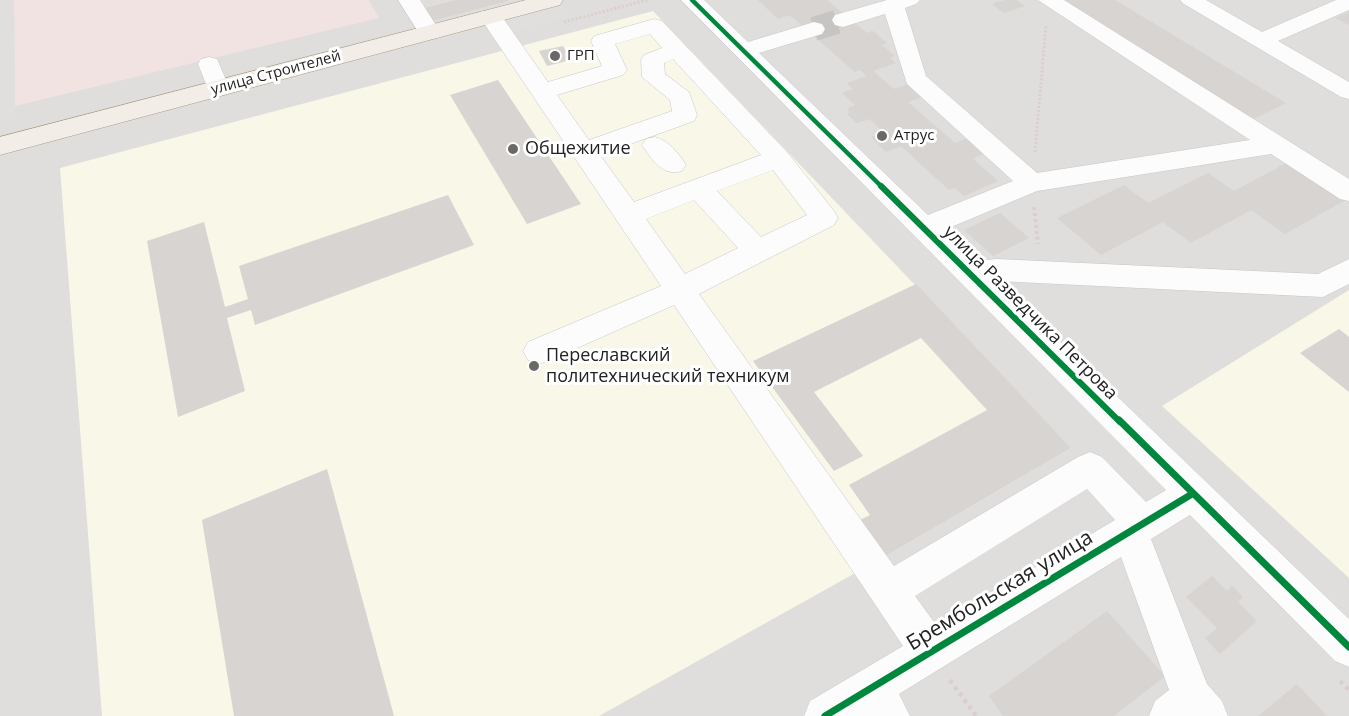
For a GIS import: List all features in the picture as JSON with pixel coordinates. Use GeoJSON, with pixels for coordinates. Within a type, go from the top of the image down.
{"type":"FeatureCollection","features":[{"type":"Feature","properties":{"kind":"main road","name":"улица Строителей"},"geometry":{"type":"LineString","coordinates":[[0,146],[552,0]]}},
{"type":"Feature","properties":{"kind":"street"},"geometry":{"type":"LineString","coordinates":[[409,0],[430,33]]}},
{"type":"Feature","properties":{"kind":"street","name":"улица Разведчика Петрова"},"geometry":{"type":"LineString","coordinates":[[692,0],[1349,646]]}},
{"type":"Feature","properties":{"kind":"street"},"geometry":{"type":"LineString","coordinates":[[1191,0],[1349,92]]}},
{"type":"Feature","properties":{"kind":"street"},"geometry":{"type":"LineString","coordinates":[[1261,41],[1349,1]]}},
{"type":"Feature","properties":{"kind":"street"},"geometry":{"type":"LineString","coordinates":[[843,20],[901,2],[915,79],[1032,183]]}},
{"type":"Feature","properties":{"kind":"street"},"geometry":{"type":"LineString","coordinates":[[1048,11],[1349,192]]}},
{"type":"Feature","properties":{"kind":"street"},"geometry":{"type":"LineString","coordinates":[[490,16],[931,652]]}},
{"type":"Feature","properties":{"kind":"street"},"geometry":{"type":"LineString","coordinates":[[539,351],[680,290],[824,218],[778,158],[654,26],[602,41],[615,70],[543,91]]}},
{"type":"Feature","properties":{"kind":"street"},"geometry":{"type":"LineString","coordinates":[[744,50],[814,29]]}},
{"type":"Feature","properties":{"kind":"street"},"geometry":{"type":"LineString","coordinates":[[590,159],[685,115],[681,97],[654,77],[652,60],[678,49]]}},
{"type":"Feature","properties":{"kind":"street"},"geometry":{"type":"LineString","coordinates":[[209,64],[218,89]]}},
{"type":"Feature","properties":{"kind":"street"},"geometry":{"type":"LineString","coordinates":[[590,159],[655,145],[681,136]]}},
{"type":"Feature","properties":{"kind":"street"},"geometry":{"type":"LineString","coordinates":[[655,145],[673,165]]}},
{"type":"Feature","properties":{"kind":"street"},"geometry":{"type":"LineString","coordinates":[[923,228],[1032,183],[1273,145]]}},
{"type":"Feature","properties":{"kind":"street"},"geometry":{"type":"LineString","coordinates":[[628,215],[778,158]]}},
{"type":"Feature","properties":{"kind":"street"},"geometry":{"type":"LineString","coordinates":[[699,188],[757,251]]}},
{"type":"Feature","properties":{"kind":"street"},"geometry":{"type":"LineString","coordinates":[[968,273],[997,270],[1323,286],[1349,270]]}},
{"type":"Feature","properties":{"kind":"street"},"geometry":{"type":"LineString","coordinates":[[888,591],[1090,468],[1137,528],[1190,710]]}},
{"type":"Feature","properties":{"kind":"street","name":"Брембольская улица"},"geometry":{"type":"LineString","coordinates":[[825,716],[881,702],[931,652],[1192,494]]}},
{"type":"Feature","properties":{"kind":"path"},"geometry":{"type":"LineString","coordinates":[[1032,183],[1048,11]]}},
{"type":"Feature","properties":{"kind":"path"},"geometry":{"type":"LineString","coordinates":[[931,652],[976,716]]}},
{"type":"Feature","properties":{"kind":"shaded area"},"geometry":{"type":"Polygon","coordinates":[[[0,0],[523,0],[0,137],[0,0]]]}},
{"type":"Feature","properties":{"kind":"shaded area"},"geometry":{"type":"Polygon","coordinates":[[[0,0],[14,0],[15,117],[0,121],[0,0]]]}},
{"type":"Feature","properties":{"kind":"shaded area"},"geometry":{"type":"Polygon","coordinates":[[[14,0],[369,0],[379,18],[15,106],[14,0]]]}},
{"type":"Feature","properties":{"kind":"shaded area"},"geometry":{"type":"Polygon","coordinates":[[[559,0],[571,16],[507,33],[495,15],[559,0]]]}},
{"type":"Feature","properties":{"kind":"shaded area"},"geometry":{"type":"Polygon","coordinates":[[[563,0],[1349,0],[1349,716],[0,716],[0,148],[563,0]]]}},
{"type":"Feature","properties":{"kind":"shaded area","name":"Переславский политехнический техникум"},"geometry":{"type":"Polygon","coordinates":[[[653,11],[1071,448],[884,557],[599,716],[102,716],[60,168],[653,11]]]}},
{"type":"Feature","properties":{"kind":"shaded area"},"geometry":{"type":"Polygon","coordinates":[[[1349,290],[1349,578],[1162,406],[1349,290]]]}},
{"type":"Feature","properties":{"kind":"building"},"geometry":{"type":"Polygon","coordinates":[[[456,0],[508,1],[432,21],[425,8],[456,0]]]}},
{"type":"Feature","properties":{"kind":"building"},"geometry":{"type":"Polygon","coordinates":[[[758,0],[827,0],[867,33],[873,31],[887,43],[882,45],[895,56],[890,58],[896,63],[873,71],[894,89],[908,84],[922,97],[908,102],[955,143],[970,137],[987,152],[973,159],[998,181],[964,196],[955,188],[949,190],[901,146],[886,152],[871,137],[884,133],[870,119],[857,123],[847,114],[850,112],[847,109],[855,105],[842,93],[853,89],[847,83],[867,76],[860,70],[855,72],[790,15],[778,19],[758,0]]]}},
{"type":"Feature","properties":{"kind":"building"},"geometry":{"type":"Polygon","coordinates":[[[1005,0],[1016,0],[1025,6],[1004,13],[992,4],[1005,0]]]}},
{"type":"Feature","properties":{"kind":"building"},"geometry":{"type":"Polygon","coordinates":[[[1060,0],[1115,0],[1286,103],[1251,120],[1060,0]]]}},
{"type":"Feature","properties":{"kind":"building"},"geometry":{"type":"Polygon","coordinates":[[[1349,12],[1349,25],[1335,18],[1349,12]]]}},
{"type":"Feature","properties":{"kind":"building","name":"ГРП"},"geometry":{"type":"Polygon","coordinates":[[[563,46],[571,60],[547,66],[539,51],[563,46]]]}},
{"type":"Feature","properties":{"kind":"building","name":"Общежитие"},"geometry":{"type":"Polygon","coordinates":[[[498,80],[581,204],[527,224],[450,95],[498,80]]]}},
{"type":"Feature","properties":{"kind":"building"},"geometry":{"type":"Polygon","coordinates":[[[1292,160],[1349,198],[1285,234],[1251,210],[1191,243],[1163,222],[1101,255],[1057,218],[1124,185],[1148,203],[1208,173],[1234,191],[1292,160]]]}},
{"type":"Feature","properties":{"kind":"building"},"geometry":{"type":"Polygon","coordinates":[[[448,195],[474,245],[255,325],[251,310],[227,318],[245,391],[178,417],[147,241],[204,222],[225,307],[248,299],[239,266],[448,195]]]}},
{"type":"Feature","properties":{"kind":"building"},"geometry":{"type":"Polygon","coordinates":[[[1000,213],[1029,238],[993,256],[964,230],[1000,213]]]}},
{"type":"Feature","properties":{"kind":"building"},"geometry":{"type":"Polygon","coordinates":[[[916,284],[1071,448],[884,557],[858,521],[870,515],[849,485],[987,410],[921,338],[814,392],[863,456],[834,471],[753,361],[916,284]]]}},
{"type":"Feature","properties":{"kind":"building"},"geometry":{"type":"Polygon","coordinates":[[[1339,329],[1349,337],[1349,392],[1300,353],[1339,329]]]}},
{"type":"Feature","properties":{"kind":"building"},"geometry":{"type":"Polygon","coordinates":[[[327,469],[394,716],[234,716],[202,520],[327,469]]]}},
{"type":"Feature","properties":{"kind":"building"},"geometry":{"type":"Polygon","coordinates":[[[1212,576],[1227,591],[1232,586],[1243,597],[1238,602],[1257,621],[1220,654],[1205,638],[1217,628],[1186,597],[1212,576]]]}},
{"type":"Feature","properties":{"kind":"building"},"geometry":{"type":"Polygon","coordinates":[[[1107,611],[1165,676],[1114,716],[1003,716],[989,696],[1107,611]]]}},
{"type":"Feature","properties":{"kind":"building"},"geometry":{"type":"Polygon","coordinates":[[[1297,684],[1327,716],[1258,716],[1297,684]]]}},
{"type":"Feature","properties":{"kind":"tunnel"},"geometry":{"type":"LineString","coordinates":[[814,29],[843,20]]}},
{"type":"Feature","properties":{"kind":"cycle path"},"geometry":{"type":"LineString","coordinates":[[692,0],[1349,647]]}},
{"type":"Feature","properties":{"kind":"cycle path"},"geometry":{"type":"LineString","coordinates":[[825,716],[1192,494]]}},
{"type":"Feature","properties":{"kind":"place","name":"ГРП"},"geometry":{"type":"Point","coordinates":[555,56]}},
{"type":"Feature","properties":{"kind":"place","name":"Атрус"},"geometry":{"type":"Point","coordinates":[882,136]}},
{"type":"Feature","properties":{"kind":"place","name":"Общежитие"},"geometry":{"type":"Point","coordinates":[513,149]}},
{"type":"Feature","properties":{"kind":"place","name":"Переславский политехнический техникум"},"geometry":{"type":"Point","coordinates":[534,366]}}]}
